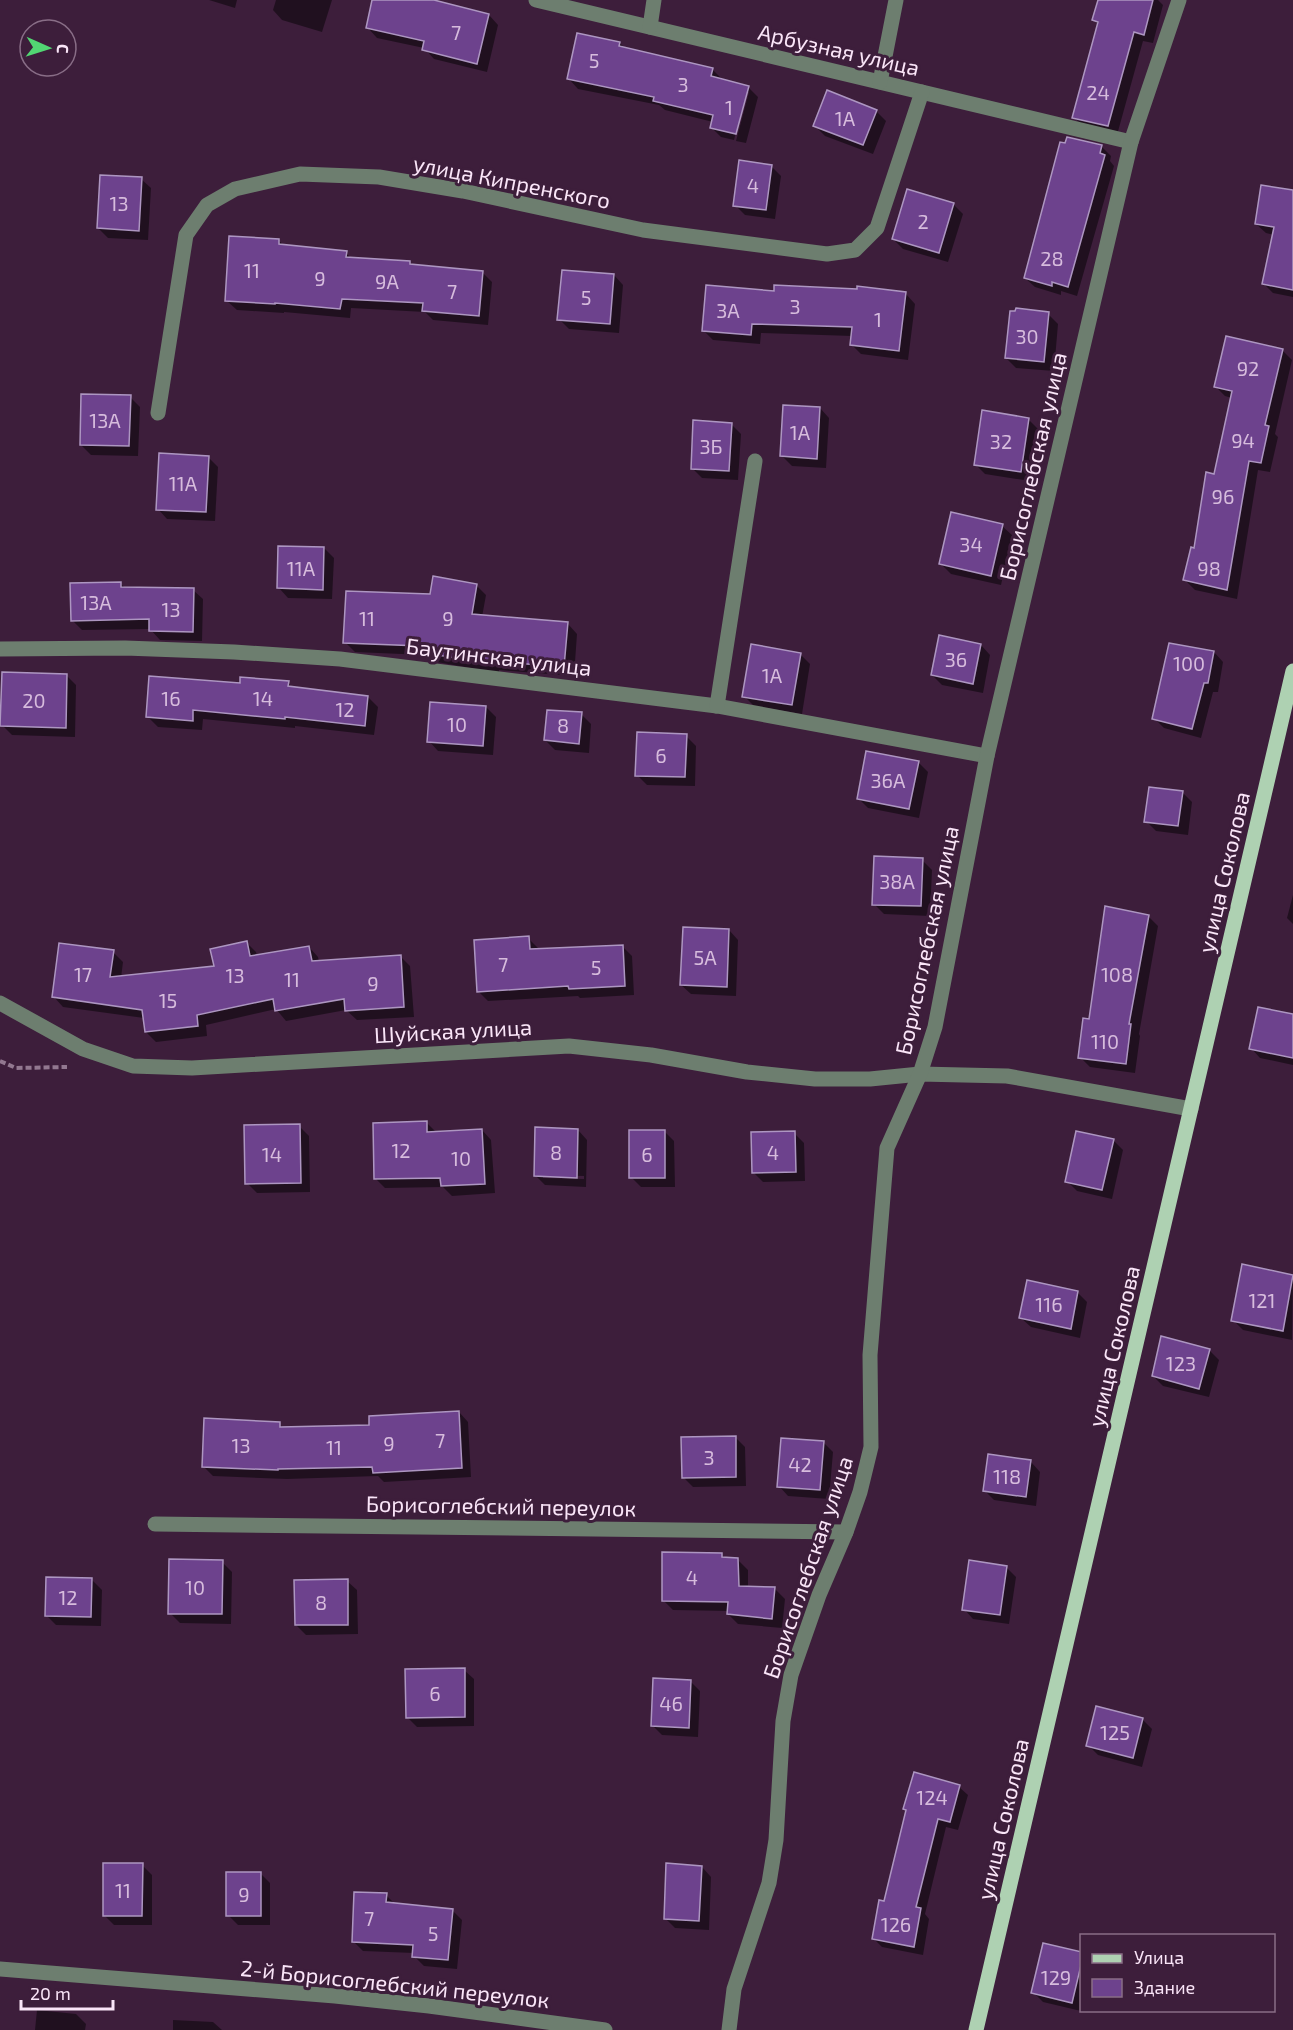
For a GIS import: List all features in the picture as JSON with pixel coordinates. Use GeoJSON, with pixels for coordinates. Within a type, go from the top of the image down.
{"type":"FeatureCollection","features":[{"type":"Feature","properties":{"kind":"main road","name":"улица Соколова"},"geometry":{"type":"LineString","coordinates":[[976,2030],[1191,1108],[1289,707],[1293,671]]}},
{"type":"Feature","properties":{"kind":"street","name":"Арбузная улица"},"geometry":{"type":"LineString","coordinates":[[536,0],[1131,142]]}},
{"type":"Feature","properties":{"kind":"street"},"geometry":{"type":"LineString","coordinates":[[650,27],[654,0]]}},
{"type":"Feature","properties":{"kind":"street"},"geometry":{"type":"LineString","coordinates":[[880,82],[896,0]]}},
{"type":"Feature","properties":{"kind":"street","name":"Борисоглебская улица"},"geometry":{"type":"LineString","coordinates":[[729,2030],[734,1989],[769,1883],[776,1840],[783,1721],[791,1675],[819,1595],[846,1532],[860,1492],[871,1447],[870,1355],[887,1148],[920,1074],[935,1027],[987,756],[1131,142],[1179,0]]}},
{"type":"Feature","properties":{"kind":"street","name":"улица Кипренского"},"geometry":{"type":"LineString","coordinates":[[159,413],[186,235],[207,205],[235,189],[300,174],[379,177],[463,191],[643,230],[827,254],[855,250],[877,228],[922,92]]}},
{"type":"Feature","properties":{"kind":"street"},"geometry":{"type":"LineString","coordinates":[[717,706],[755,461]]}},
{"type":"Feature","properties":{"kind":"street","name":"Баутинская улица"},"geometry":{"type":"LineString","coordinates":[[0,649],[125,648],[340,659],[717,706],[987,756]]}},
{"type":"Feature","properties":{"kind":"street","name":"Шуйская улица"},"geometry":{"type":"LineString","coordinates":[[0,1003],[83,1049],[133,1065],[192,1068],[569,1046],[651,1055],[747,1072],[815,1079],[870,1079],[920,1074],[1007,1077],[1191,1108]]}},
{"type":"Feature","properties":{"kind":"street","name":"Борисоглебский переулок"},"geometry":{"type":"LineString","coordinates":[[155,1524],[846,1532]]}},
{"type":"Feature","properties":{"kind":"street","name":"2-й Борисоглебский переулок"},"geometry":{"type":"LineString","coordinates":[[0,1969],[335,1996],[606,2030]]}},
{"type":"Feature","properties":{"kind":"building"},"geometry":{"type":"Polygon","coordinates":[[[372,0],[434,0],[489,14],[477,64],[422,50],[424,41],[366,28],[372,0]]]}},
{"type":"Feature","properties":{"kind":"building"},"geometry":{"type":"Polygon","coordinates":[[[1098,0],[1153,0],[1144,35],[1134,32],[1108,126],[1072,118],[1098,22],[1092,20],[1098,0]]]}},
{"type":"Feature","properties":{"kind":"building"},"geometry":{"type":"Polygon","coordinates":[[[577,33],[620,42],[619,46],[713,68],[711,76],[749,86],[736,134],[710,128],[713,115],[653,101],[654,97],[567,79],[577,33]]]}},
{"type":"Feature","properties":{"kind":"building"},"geometry":{"type":"Polygon","coordinates":[[[827,90],[877,110],[863,145],[813,126],[827,90]]]}},
{"type":"Feature","properties":{"kind":"building"},"geometry":{"type":"Polygon","coordinates":[[[1067,137],[1102,145],[1100,153],[1105,155],[1068,287],[1052,282],[1052,286],[1024,278],[1060,142],[1065,143],[1067,137]]]}},
{"type":"Feature","properties":{"kind":"building"},"geometry":{"type":"Polygon","coordinates":[[[739,160],[772,165],[766,210],[733,206],[739,160]]]}},
{"type":"Feature","properties":{"kind":"building"},"geometry":{"type":"Polygon","coordinates":[[[100,175],[142,177],[139,231],[97,228],[100,175]]]}},
{"type":"Feature","properties":{"kind":"building"},"geometry":{"type":"Polygon","coordinates":[[[1261,185],[1293,190],[1293,290],[1262,284],[1274,227],[1255,224],[1261,185]]]}},
{"type":"Feature","properties":{"kind":"building"},"geometry":{"type":"Polygon","coordinates":[[[907,189],[954,203],[939,253],[892,239],[907,189]]]}},
{"type":"Feature","properties":{"kind":"building"},"geometry":{"type":"Polygon","coordinates":[[[229,236],[279,239],[279,244],[347,251],[346,257],[410,261],[410,264],[483,271],[479,316],[422,311],[423,303],[342,299],[340,309],[225,301],[229,236]]]}},
{"type":"Feature","properties":{"kind":"building"},"geometry":{"type":"Polygon","coordinates":[[[562,270],[614,274],[610,324],[557,320],[562,270]]]}},
{"type":"Feature","properties":{"kind":"building"},"geometry":{"type":"Polygon","coordinates":[[[706,285],[774,291],[774,285],[857,289],[857,286],[906,292],[899,351],[850,345],[852,327],[752,324],[751,335],[702,331],[706,285]]]}},
{"type":"Feature","properties":{"kind":"building"},"geometry":{"type":"Polygon","coordinates":[[[1016,308],[1049,312],[1044,362],[1005,358],[1010,311],[1015,311],[1016,308]]]}},
{"type":"Feature","properties":{"kind":"building"},"geometry":{"type":"Polygon","coordinates":[[[1226,336],[1283,349],[1265,425],[1269,426],[1261,463],[1249,461],[1227,590],[1183,580],[1191,547],[1194,548],[1206,472],[1214,474],[1232,391],[1214,387],[1226,336]]]}},
{"type":"Feature","properties":{"kind":"building"},"geometry":{"type":"Polygon","coordinates":[[[81,394],[131,395],[129,446],[80,445],[81,394]]]}},
{"type":"Feature","properties":{"kind":"building"},"geometry":{"type":"Polygon","coordinates":[[[783,405],[820,407],[817,459],[780,456],[783,405]]]}},
{"type":"Feature","properties":{"kind":"building"},"geometry":{"type":"Polygon","coordinates":[[[982,410],[1029,418],[1021,472],[974,465],[982,410]]]}},
{"type":"Feature","properties":{"kind":"building"},"geometry":{"type":"Polygon","coordinates":[[[693,420],[732,423],[729,471],[691,469],[693,420]]]}},
{"type":"Feature","properties":{"kind":"building"},"geometry":{"type":"Polygon","coordinates":[[[159,453],[209,456],[206,512],[156,510],[159,453]]]}},
{"type":"Feature","properties":{"kind":"building"},"geometry":{"type":"Polygon","coordinates":[[[951,512],[1003,524],[991,576],[939,564],[951,512]]]}},
{"type":"Feature","properties":{"kind":"building"},"geometry":{"type":"Polygon","coordinates":[[[278,546],[324,547],[323,590],[277,588],[278,546]]]}},
{"type":"Feature","properties":{"kind":"building"},"geometry":{"type":"Polygon","coordinates":[[[433,576],[477,584],[472,614],[568,622],[564,667],[490,661],[490,664],[420,652],[421,646],[343,643],[346,591],[430,594],[433,576]]]}},
{"type":"Feature","properties":{"kind":"building"},"geometry":{"type":"Polygon","coordinates":[[[121,582],[121,587],[194,588],[193,632],[149,631],[149,619],[71,621],[70,583],[121,582]]]}},
{"type":"Feature","properties":{"kind":"building"},"geometry":{"type":"Polygon","coordinates":[[[939,635],[981,644],[973,684],[931,675],[939,635]]]}},
{"type":"Feature","properties":{"kind":"building"},"geometry":{"type":"Polygon","coordinates":[[[1169,643],[1214,651],[1208,683],[1204,683],[1192,729],[1152,719],[1169,643]]]}},
{"type":"Feature","properties":{"kind":"building"},"geometry":{"type":"Polygon","coordinates":[[[751,644],[801,653],[792,705],[742,697],[751,644]]]}},
{"type":"Feature","properties":{"kind":"building"},"geometry":{"type":"Polygon","coordinates":[[[2,672],[67,674],[66,728],[0,726],[2,672]]]}},
{"type":"Feature","properties":{"kind":"building"},"geometry":{"type":"Polygon","coordinates":[[[149,676],[240,683],[240,677],[289,681],[288,686],[368,696],[365,726],[193,710],[193,721],[146,717],[149,676]]]}},
{"type":"Feature","properties":{"kind":"building"},"geometry":{"type":"Polygon","coordinates":[[[430,702],[486,706],[483,746],[427,742],[430,702]]]}},
{"type":"Feature","properties":{"kind":"building"},"geometry":{"type":"Polygon","coordinates":[[[547,710],[582,712],[579,744],[544,740],[547,710]]]}},
{"type":"Feature","properties":{"kind":"building"},"geometry":{"type":"Polygon","coordinates":[[[637,732],[687,734],[685,777],[635,776],[637,732]]]}},
{"type":"Feature","properties":{"kind":"building"},"geometry":{"type":"Polygon","coordinates":[[[866,751],[919,761],[909,809],[857,799],[866,751]]]}},
{"type":"Feature","properties":{"kind":"building"},"geometry":{"type":"Polygon","coordinates":[[[1149,787],[1183,791],[1178,826],[1144,822],[1149,787]]]}},
{"type":"Feature","properties":{"kind":"building"},"geometry":{"type":"Polygon","coordinates":[[[874,856],[923,858],[921,906],[872,905],[874,856]]]}},
{"type":"Feature","properties":{"kind":"building"},"geometry":{"type":"Polygon","coordinates":[[[1105,906],[1149,915],[1129,1024],[1131,1024],[1126,1064],[1078,1058],[1083,1018],[1089,1019],[1105,906]]]}},
{"type":"Feature","properties":{"kind":"building"},"geometry":{"type":"Polygon","coordinates":[[[683,927],[729,929],[727,987],[680,985],[683,927]]]}},
{"type":"Feature","properties":{"kind":"building"},"geometry":{"type":"Polygon","coordinates":[[[529,936],[530,949],[623,945],[625,986],[569,989],[568,986],[477,992],[474,940],[529,936]]]}},
{"type":"Feature","properties":{"kind":"building"},"geometry":{"type":"Polygon","coordinates":[[[247,941],[250,956],[309,946],[312,961],[401,955],[404,1007],[345,1011],[344,999],[275,1011],[273,999],[197,1015],[198,1026],[145,1032],[142,1010],[52,997],[59,943],[114,950],[110,977],[214,966],[210,949],[247,941]]]}},
{"type":"Feature","properties":{"kind":"building"},"geometry":{"type":"Polygon","coordinates":[[[1258,1007],[1293,1014],[1293,1058],[1249,1049],[1258,1007]]]}},
{"type":"Feature","properties":{"kind":"building"},"geometry":{"type":"Polygon","coordinates":[[[427,1121],[427,1132],[482,1129],[485,1184],[441,1186],[440,1178],[374,1179],[373,1123],[427,1121]]]}},
{"type":"Feature","properties":{"kind":"building"},"geometry":{"type":"Polygon","coordinates":[[[300,1124],[301,1183],[245,1184],[244,1125],[300,1124]]]}},
{"type":"Feature","properties":{"kind":"building"},"geometry":{"type":"Polygon","coordinates":[[[535,1127],[578,1129],[577,1178],[534,1176],[535,1127]]]}},
{"type":"Feature","properties":{"kind":"building"},"geometry":{"type":"Polygon","coordinates":[[[629,1130],[665,1130],[665,1178],[629,1178],[629,1130]]]}},
{"type":"Feature","properties":{"kind":"building"},"geometry":{"type":"Polygon","coordinates":[[[795,1131],[796,1172],[752,1173],[751,1132],[795,1131]]]}},
{"type":"Feature","properties":{"kind":"building"},"geometry":{"type":"Polygon","coordinates":[[[1076,1131],[1114,1139],[1102,1190],[1065,1182],[1076,1131]]]}},
{"type":"Feature","properties":{"kind":"building"},"geometry":{"type":"Polygon","coordinates":[[[1242,1264],[1293,1275],[1283,1331],[1231,1321],[1242,1264]]]}},
{"type":"Feature","properties":{"kind":"building"},"geometry":{"type":"Polygon","coordinates":[[[1027,1280],[1078,1291],[1071,1329],[1019,1318],[1027,1280]]]}},
{"type":"Feature","properties":{"kind":"building"},"geometry":{"type":"Polygon","coordinates":[[[1161,1336],[1210,1349],[1199,1389],[1152,1376],[1161,1336]]]}},
{"type":"Feature","properties":{"kind":"building"},"geometry":{"type":"Polygon","coordinates":[[[459,1411],[462,1468],[373,1473],[372,1467],[278,1470],[202,1467],[204,1418],[280,1422],[280,1427],[369,1425],[369,1416],[459,1411]]]}},
{"type":"Feature","properties":{"kind":"building"},"geometry":{"type":"Polygon","coordinates":[[[736,1436],[736,1477],[682,1478],[681,1437],[736,1436]]]}},
{"type":"Feature","properties":{"kind":"building"},"geometry":{"type":"Polygon","coordinates":[[[781,1438],[824,1441],[820,1490],[777,1487],[781,1438]]]}},
{"type":"Feature","properties":{"kind":"building"},"geometry":{"type":"Polygon","coordinates":[[[988,1454],[1031,1460],[1026,1497],[983,1491],[988,1454]]]}},
{"type":"Feature","properties":{"kind":"building"},"geometry":{"type":"Polygon","coordinates":[[[662,1552],[722,1553],[722,1557],[738,1558],[739,1586],[775,1587],[772,1619],[727,1614],[728,1602],[662,1601],[662,1552]]]}},
{"type":"Feature","properties":{"kind":"building"},"geometry":{"type":"Polygon","coordinates":[[[169,1559],[223,1560],[222,1614],[168,1614],[169,1559]]]}},
{"type":"Feature","properties":{"kind":"building"},"geometry":{"type":"Polygon","coordinates":[[[969,1560],[1007,1566],[1000,1615],[962,1610],[969,1560]]]}},
{"type":"Feature","properties":{"kind":"building"},"geometry":{"type":"Polygon","coordinates":[[[46,1577],[92,1578],[91,1617],[45,1616],[46,1577]]]}},
{"type":"Feature","properties":{"kind":"building"},"geometry":{"type":"Polygon","coordinates":[[[348,1579],[348,1625],[295,1625],[294,1580],[348,1579]]]}},
{"type":"Feature","properties":{"kind":"building"},"geometry":{"type":"Polygon","coordinates":[[[465,1668],[465,1717],[406,1718],[405,1669],[465,1668]]]}},
{"type":"Feature","properties":{"kind":"building"},"geometry":{"type":"Polygon","coordinates":[[[653,1678],[691,1680],[689,1728],[651,1726],[653,1678]]]}},
{"type":"Feature","properties":{"kind":"building"},"geometry":{"type":"Polygon","coordinates":[[[1096,1706],[1143,1718],[1133,1758],[1086,1746],[1096,1706]]]}},
{"type":"Feature","properties":{"kind":"building"},"geometry":{"type":"Polygon","coordinates":[[[914,1772],[960,1785],[950,1822],[938,1819],[916,1907],[921,1908],[914,1947],[872,1939],[879,1900],[884,1901],[906,1810],[903,1809],[914,1772]]]}},
{"type":"Feature","properties":{"kind":"building"},"geometry":{"type":"Polygon","coordinates":[[[103,1863],[143,1863],[142,1916],[103,1916],[103,1863]]]}},
{"type":"Feature","properties":{"kind":"building"},"geometry":{"type":"Polygon","coordinates":[[[666,1863],[702,1866],[699,1921],[664,1919],[666,1863]]]}},
{"type":"Feature","properties":{"kind":"building"},"geometry":{"type":"Polygon","coordinates":[[[226,1872],[261,1872],[261,1916],[226,1916],[226,1872]]]}},
{"type":"Feature","properties":{"kind":"building"},"geometry":{"type":"Polygon","coordinates":[[[354,1892],[387,1893],[386,1902],[453,1909],[448,1960],[412,1957],[413,1945],[352,1942],[354,1892]]]}},
{"type":"Feature","properties":{"kind":"building"},"geometry":{"type":"Polygon","coordinates":[[[1043,1943],[1080,1952],[1080,1969],[1072,2003],[1031,1993],[1043,1943]]]}}]}
